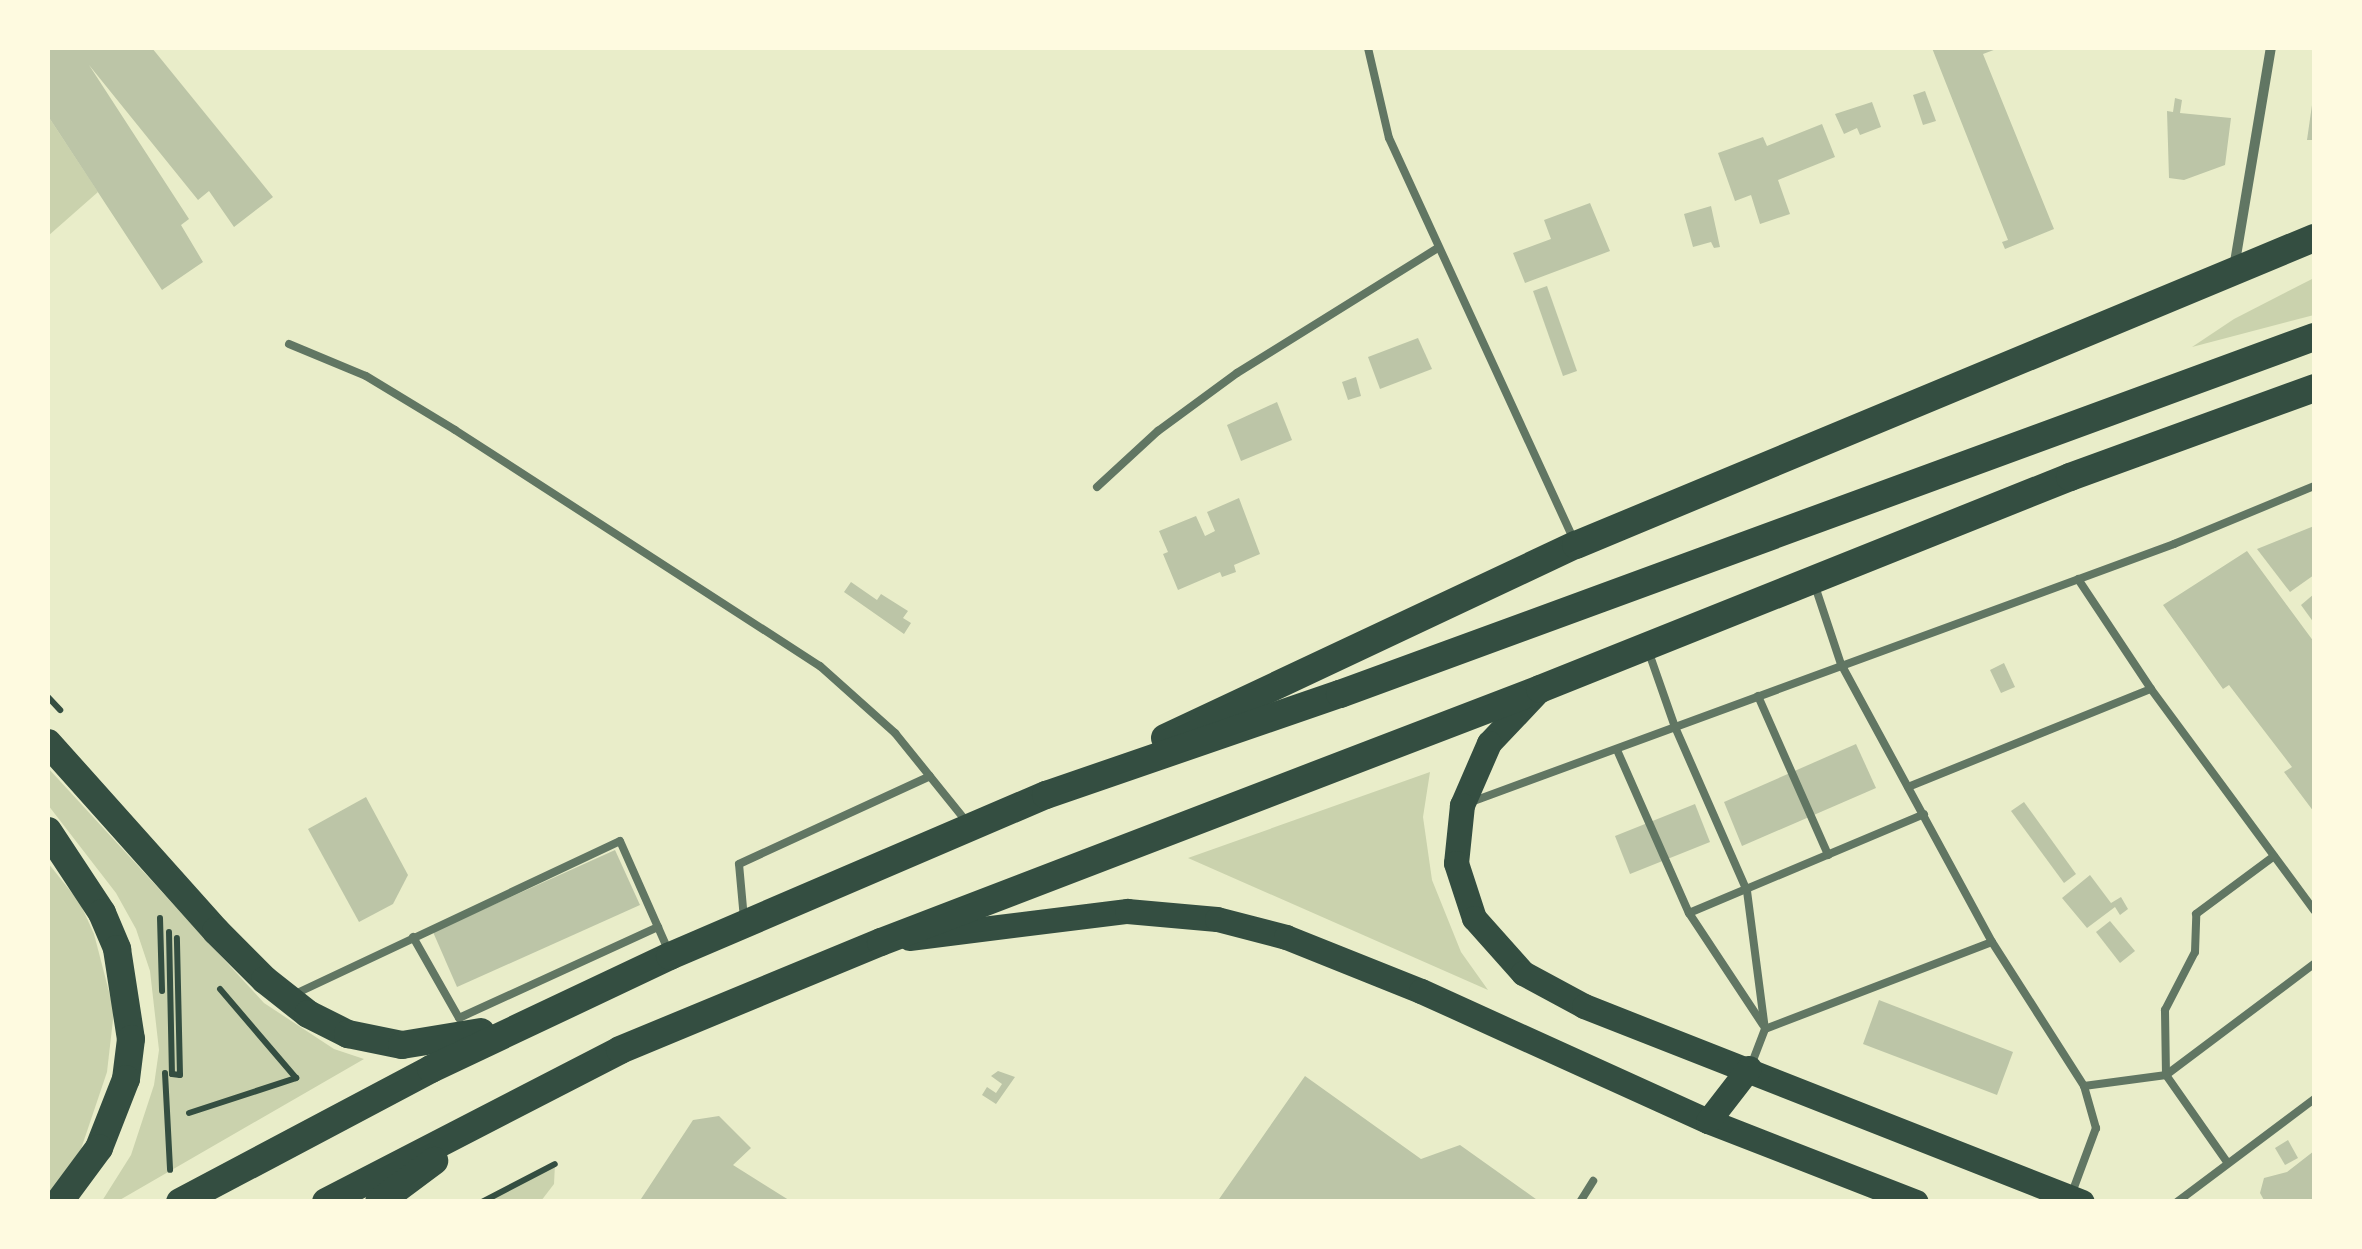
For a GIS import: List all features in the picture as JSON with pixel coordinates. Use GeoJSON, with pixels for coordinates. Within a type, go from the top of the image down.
{"type":"FeatureCollection","features":[{"type":"Feature","properties":{"kind":"highway"},"geometry":{"type":"LineString","coordinates":[[175,1192],[670,956],[1046,795],[1576,545],[2314,238]]}},
{"type":"Feature","properties":{"kind":"highway"},"geometry":{"type":"LineString","coordinates":[[1046,795],[1340,694],[2314,338]]}},
{"type":"Feature","properties":{"kind":"highway"},"geometry":{"type":"LineString","coordinates":[[326,1202],[620,1050],[881,942],[1540,689],[2070,477],[2314,388]]}},
{"type":"Feature","properties":{"kind":"highway"},"geometry":{"type":"LineString","coordinates":[[48,743],[216,930],[286,998],[338,1030],[373,1042],[402,1045],[478,1033],[636,972]]}},
{"type":"Feature","properties":{"kind":"highway"},"geometry":{"type":"LineString","coordinates":[[48,831],[102,914],[117,949],[131,1039],[126,1079],[99,1148],[59,1202]]}},
{"type":"Feature","properties":{"kind":"highway"},"geometry":{"type":"LineString","coordinates":[[379,1202],[439,1158],[620,1050]]}},
{"type":"Feature","properties":{"kind":"main road"},"geometry":{"type":"LineString","coordinates":[[1540,689],[1489,743],[1462,806],[1456,863],[1474,918],[1523,973],[1584,1006],[2076,1199]]}},
{"type":"Feature","properties":{"kind":"main road"},"geometry":{"type":"LineString","coordinates":[[881,942],[1070,915],[1172,912],[1216,919],[1286,937],[1421,990],[1708,1121],[1916,1202]]}},
{"type":"Feature","properties":{"kind":"main road"},"geometry":{"type":"LineString","coordinates":[[1708,1121],[1749,1068]]}},
{"type":"Feature","properties":{"kind":"street"},"geometry":{"type":"LineString","coordinates":[[2232,274],[2271,48]]}},
{"type":"Feature","properties":{"kind":"lane"},"geometry":{"type":"LineString","coordinates":[[1368,48],[1388,138],[1576,545]]}},
{"type":"Feature","properties":{"kind":"lane"},"geometry":{"type":"LineString","coordinates":[[1097,487],[1158,431],[1237,373],[1438,248]]}},
{"type":"Feature","properties":{"kind":"lane"},"geometry":{"type":"LineString","coordinates":[[289,344],[366,376],[428,413],[793,648],[863,700],[970,827]]}},
{"type":"Feature","properties":{"kind":"lane"},"geometry":{"type":"LineString","coordinates":[[1462,806],[2078,579],[2314,486]]}},
{"type":"Feature","properties":{"kind":"lane"},"geometry":{"type":"LineString","coordinates":[[2078,579],[2151,689],[2314,910]]}},
{"type":"Feature","properties":{"kind":"lane"},"geometry":{"type":"LineString","coordinates":[[1813,580],[1841,664],[1992,942],[2084,1086],[2096,1128],[2076,1199]]}},
{"type":"Feature","properties":{"kind":"lane"},"geometry":{"type":"LineString","coordinates":[[1647,646],[1674,728],[1746,891],[1765,1029],[1749,1068]]}},
{"type":"Feature","properties":{"kind":"lane"},"geometry":{"type":"LineString","coordinates":[[1908,787],[2151,689]]}},
{"type":"Feature","properties":{"kind":"lane"},"geometry":{"type":"LineString","coordinates":[[1758,696],[1828,855]]}},
{"type":"Feature","properties":{"kind":"lane"},"geometry":{"type":"LineString","coordinates":[[1618,750],[1689,913],[1765,1029]]}},
{"type":"Feature","properties":{"kind":"lane"},"geometry":{"type":"LineString","coordinates":[[745,924],[739,864],[930,776]]}},
{"type":"Feature","properties":{"kind":"lane"},"geometry":{"type":"LineString","coordinates":[[1689,913],[1924,814]]}},
{"type":"Feature","properties":{"kind":"lane"},"geometry":{"type":"LineString","coordinates":[[286,998],[620,840],[670,956]]}},
{"type":"Feature","properties":{"kind":"lane"},"geometry":{"type":"LineString","coordinates":[[2227,1162],[2166,1074],[2165,1010],[2194,952],[2196,914],[2274,856]]}},
{"type":"Feature","properties":{"kind":"lane"},"geometry":{"type":"LineString","coordinates":[[412,937],[459,1018],[658,927]]}},
{"type":"Feature","properties":{"kind":"lane"},"geometry":{"type":"LineString","coordinates":[[1765,1029],[1992,942]]}},
{"type":"Feature","properties":{"kind":"lane"},"geometry":{"type":"LineString","coordinates":[[2084,1086],[2166,1074],[2314,964]]}},
{"type":"Feature","properties":{"kind":"lane"},"geometry":{"type":"LineString","coordinates":[[2177,1202],[2314,1099]]}},
{"type":"Feature","properties":{"kind":"lane"},"geometry":{"type":"LineString","coordinates":[[1580,1202],[1593,1181]]}},
{"type":"Feature","properties":{"kind":"path"},"geometry":{"type":"LineString","coordinates":[[48,697],[71,722]]}},
{"type":"Feature","properties":{"kind":"path"},"geometry":{"type":"LineString","coordinates":[[176,928],[177,938],[180,1074],[172,1074],[168,931],[177,938],[188,952]]}},
{"type":"Feature","properties":{"kind":"path"},"geometry":{"type":"LineString","coordinates":[[189,1112],[296,1078],[212,980]]}},
{"type":"Feature","properties":{"kind":"path"},"geometry":{"type":"LineString","coordinates":[[165,1086],[175,1192]]}},
{"type":"Feature","properties":{"kind":"path"},"geometry":{"type":"LineString","coordinates":[[482,1202],[555,1164]]}},
{"type":"Feature","properties":{"kind":"green space"},"geometry":{"type":"Polygon","coordinates":[[[48,116],[98,192],[48,236],[48,116]]]}},
{"type":"Feature","properties":{"kind":"green space"},"geometry":{"type":"Polygon","coordinates":[[[2314,278],[2314,315],[2192,347],[2234,319],[2314,278]]]}},
{"type":"Feature","properties":{"kind":"green space"},"geometry":{"type":"Polygon","coordinates":[[[48,768],[264,1003],[334,1049],[364,1059],[118,1201],[102,1201],[131,1155],[154,1085],[159,1050],[150,971],[136,929],[116,893],[48,805],[48,768]]]}},
{"type":"Feature","properties":{"kind":"green space"},"geometry":{"type":"Polygon","coordinates":[[[1430,772],[1423,817],[1432,880],[1461,952],[1488,990],[1188,858],[1430,772]]]}},
{"type":"Feature","properties":{"kind":"green space"},"geometry":{"type":"Polygon","coordinates":[[[48,863],[80,903],[94,934],[114,1011],[107,1072],[81,1149],[48,1195],[48,863]]]}},
{"type":"Feature","properties":{"kind":"green space"},"geometry":{"type":"Polygon","coordinates":[[[555,1164],[554,1184],[541,1201],[482,1202],[555,1164]]]}},
{"type":"Feature","properties":{"kind":"building"},"geometry":{"type":"Polygon","coordinates":[[[48,48],[152,48],[273,197],[234,227],[209,191],[198,200],[89,65],[189,219],[181,225],[203,262],[162,290],[48,116],[48,48]]]}},
{"type":"Feature","properties":{"kind":"building"},"geometry":{"type":"Polygon","coordinates":[[[1932,48],[1999,48],[1983,54],[2054,229],[2005,249],[2002,242],[2008,240],[1932,48]]]}},
{"type":"Feature","properties":{"kind":"building"},"geometry":{"type":"Polygon","coordinates":[[[1925,91],[1936,121],[1923,125],[1913,95],[1925,91]]]}},
{"type":"Feature","properties":{"kind":"building"},"geometry":{"type":"Polygon","coordinates":[[[2175,98],[2182,100],[2180,113],[2231,118],[2225,165],[2184,180],[2169,178],[2167,111],[2173,112],[2175,98]]]}},
{"type":"Feature","properties":{"kind":"building"},"geometry":{"type":"Polygon","coordinates":[[[2313,98],[2314,140],[2307,140],[2313,98]]]}},
{"type":"Feature","properties":{"kind":"building"},"geometry":{"type":"Polygon","coordinates":[[[1872,102],[1881,127],[1860,135],[1857,128],[1844,134],[1835,114],[1872,102]]]}},
{"type":"Feature","properties":{"kind":"building"},"geometry":{"type":"Polygon","coordinates":[[[1822,124],[1835,157],[1778,180],[1790,214],[1760,224],[1751,195],[1735,201],[1718,153],[1763,137],[1767,146],[1822,124]]]}},
{"type":"Feature","properties":{"kind":"building"},"geometry":{"type":"Polygon","coordinates":[[[1590,203],[1610,251],[1525,283],[1513,253],[1551,239],[1544,220],[1590,203]]]}},
{"type":"Feature","properties":{"kind":"building"},"geometry":{"type":"Polygon","coordinates":[[[1711,206],[1720,247],[1714,248],[1711,242],[1693,247],[1684,214],[1711,206]]]}},
{"type":"Feature","properties":{"kind":"building"},"geometry":{"type":"Polygon","coordinates":[[[1547,286],[1577,371],[1563,376],[1533,291],[1547,286]]]}},
{"type":"Feature","properties":{"kind":"building"},"geometry":{"type":"Polygon","coordinates":[[[1418,338],[1432,369],[1380,389],[1368,357],[1418,338]]]}},
{"type":"Feature","properties":{"kind":"building"},"geometry":{"type":"Polygon","coordinates":[[[1356,377],[1361,396],[1348,400],[1342,382],[1356,377]]]}},
{"type":"Feature","properties":{"kind":"building"},"geometry":{"type":"Polygon","coordinates":[[[1277,402],[1292,440],[1241,461],[1227,425],[1277,402]]]}},
{"type":"Feature","properties":{"kind":"building"},"geometry":{"type":"Polygon","coordinates":[[[1239,498],[1260,554],[1234,565],[1236,572],[1222,577],[1220,572],[1178,590],[1163,554],[1168,552],[1159,531],[1196,516],[1205,536],[1215,531],[1207,512],[1239,498]]]}},
{"type":"Feature","properties":{"kind":"building"},"geometry":{"type":"Polygon","coordinates":[[[2314,526],[2314,575],[2290,592],[2257,549],[2314,526]]]}},
{"type":"Feature","properties":{"kind":"building"},"geometry":{"type":"Polygon","coordinates":[[[2247,551],[2314,642],[2314,812],[2284,772],[2292,767],[2229,685],[2223,689],[2163,605],[2247,551]]]}},
{"type":"Feature","properties":{"kind":"building"},"geometry":{"type":"Polygon","coordinates":[[[851,582],[877,600],[881,594],[908,611],[903,618],[911,623],[904,634],[844,592],[851,582]]]}},
{"type":"Feature","properties":{"kind":"building"},"geometry":{"type":"Polygon","coordinates":[[[2314,594],[2314,623],[2301,605],[2314,594]]]}},
{"type":"Feature","properties":{"kind":"building"},"geometry":{"type":"Polygon","coordinates":[[[2004,663],[2015,687],[2001,693],[1990,670],[2004,663]]]}},
{"type":"Feature","properties":{"kind":"building"},"geometry":{"type":"Polygon","coordinates":[[[1856,744],[1876,788],[1742,846],[1724,802],[1856,744]]]}},
{"type":"Feature","properties":{"kind":"building"},"geometry":{"type":"Polygon","coordinates":[[[366,797],[408,875],[393,904],[359,922],[308,829],[366,797]]]}},
{"type":"Feature","properties":{"kind":"building"},"geometry":{"type":"Polygon","coordinates":[[[2024,802],[2076,874],[2064,883],[2011,811],[2024,802]]]}},
{"type":"Feature","properties":{"kind":"building"},"geometry":{"type":"Polygon","coordinates":[[[1695,804],[1710,842],[1630,874],[1615,836],[1695,804]]]}},
{"type":"Feature","properties":{"kind":"building"},"geometry":{"type":"Polygon","coordinates":[[[615,850],[640,905],[457,987],[433,932],[615,850]]]}},
{"type":"Feature","properties":{"kind":"building"},"geometry":{"type":"Polygon","coordinates":[[[2090,875],[2111,903],[2121,897],[2128,909],[2120,915],[2115,907],[2087,928],[2062,898],[2090,875]]]}},
{"type":"Feature","properties":{"kind":"building"},"geometry":{"type":"Polygon","coordinates":[[[2110,921],[2135,951],[2120,963],[2096,932],[2110,921]]]}},
{"type":"Feature","properties":{"kind":"building"},"geometry":{"type":"Polygon","coordinates":[[[1879,1000],[2013,1052],[1997,1095],[1863,1044],[1879,1000]]]}},
{"type":"Feature","properties":{"kind":"building"},"geometry":{"type":"Polygon","coordinates":[[[998,1071],[1015,1077],[996,1104],[982,1095],[987,1087],[996,1093],[1002,1084],[991,1076],[998,1071]]]}},
{"type":"Feature","properties":{"kind":"building"},"geometry":{"type":"Polygon","coordinates":[[[1305,1076],[1421,1159],[1460,1145],[1540,1202],[1217,1202],[1305,1076]]]}},
{"type":"Feature","properties":{"kind":"building"},"geometry":{"type":"Polygon","coordinates":[[[719,1116],[751,1148],[733,1165],[792,1202],[639,1202],[693,1120],[719,1116]]]}},
{"type":"Feature","properties":{"kind":"building"},"geometry":{"type":"Polygon","coordinates":[[[2288,1140],[2298,1158],[2285,1165],[2275,1148],[2288,1140]]]}},
{"type":"Feature","properties":{"kind":"building"},"geometry":{"type":"Polygon","coordinates":[[[2314,1151],[2314,1202],[2265,1202],[2260,1193],[2264,1178],[2287,1172],[2314,1151]]]}}]}
